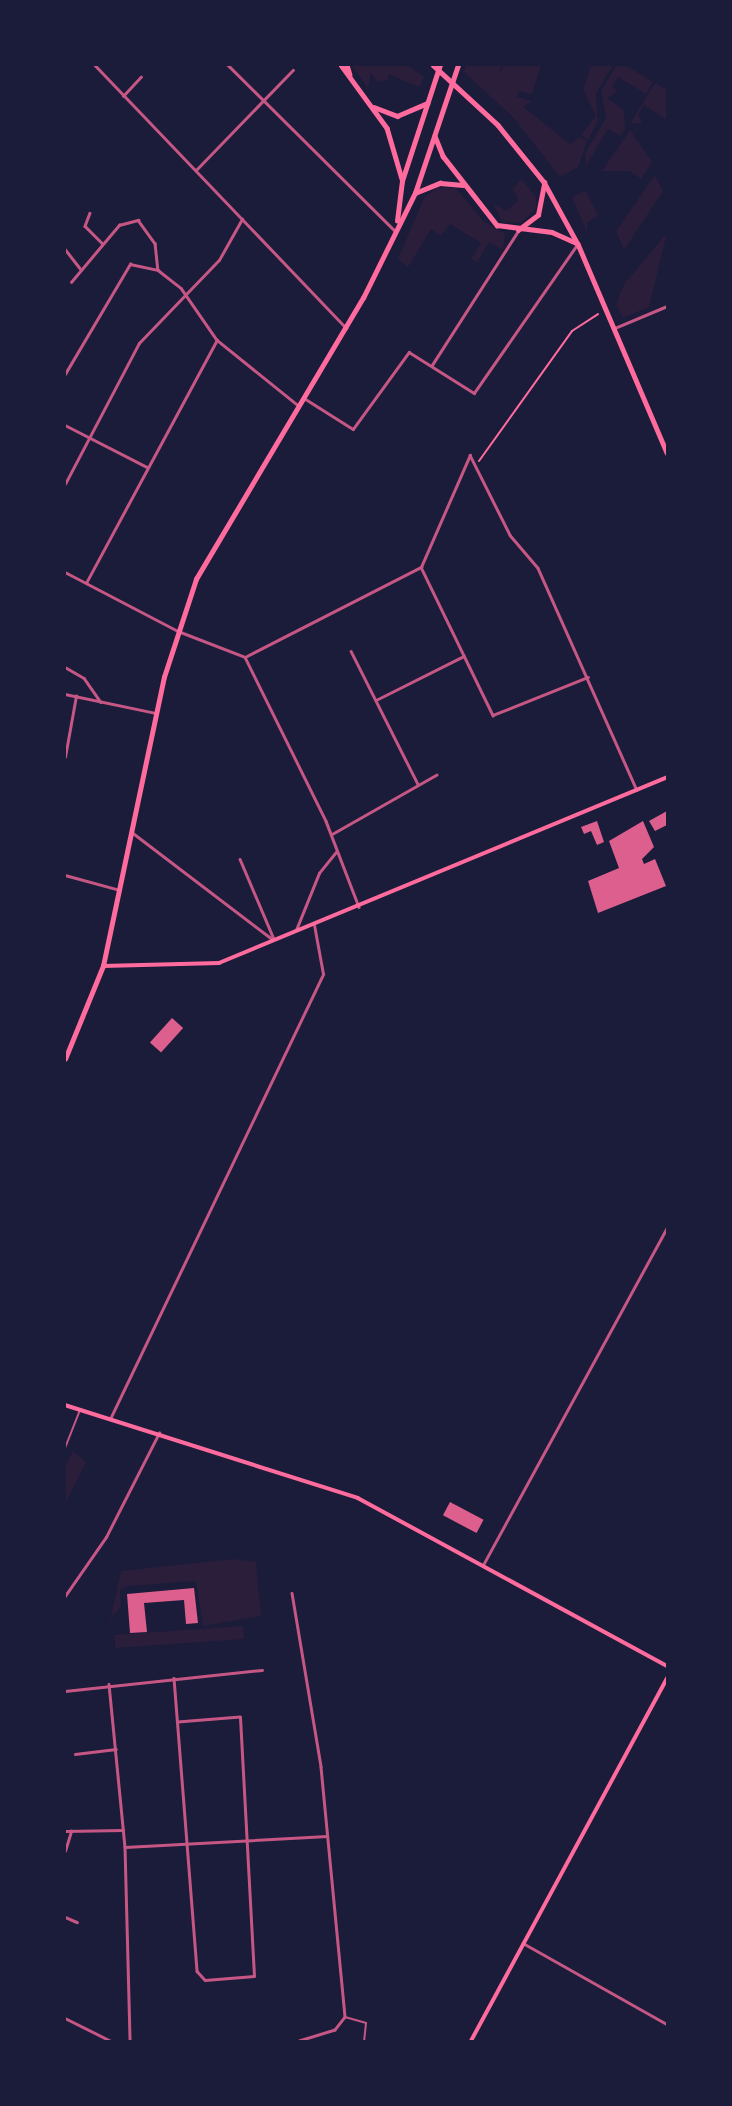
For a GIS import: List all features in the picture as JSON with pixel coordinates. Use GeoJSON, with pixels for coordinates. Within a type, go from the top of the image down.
{"type":"FeatureCollection","features":[{"type":"Feature","properties":{"kind":"main road"},"geometry":{"type":"LineString","coordinates":[[341,65],[393,139],[402,181]]}},
{"type":"Feature","properties":{"kind":"main road"},"geometry":{"type":"LineString","coordinates":[[347,65],[352,79]]}},
{"type":"Feature","properties":{"kind":"main road"},"geometry":{"type":"LineString","coordinates":[[433,65],[470,97],[544,182],[578,244],[667,453]]}},
{"type":"Feature","properties":{"kind":"main road"},"geometry":{"type":"LineString","coordinates":[[395,228],[402,181],[440,65]]}},
{"type":"Feature","properties":{"kind":"main road"},"geometry":{"type":"LineString","coordinates":[[65,1059],[103,966],[156,713],[178,631],[203,566],[346,328],[415,193],[458,65]]}},
{"type":"Feature","properties":{"kind":"main road"},"geometry":{"type":"LineString","coordinates":[[373,107],[397,116],[427,103]]}},
{"type":"Feature","properties":{"kind":"main road"},"geometry":{"type":"LineString","coordinates":[[435,135],[464,185],[497,225],[518,231],[539,229],[578,244]]}},
{"type":"Feature","properties":{"kind":"main road"},"geometry":{"type":"LineString","coordinates":[[518,231],[538,215],[544,182]]}},
{"type":"Feature","properties":{"kind":"main road"},"geometry":{"type":"LineString","coordinates":[[415,193],[440,183],[464,185]]}},
{"type":"Feature","properties":{"kind":"main road"},"geometry":{"type":"LineString","coordinates":[[103,966],[211,965],[359,907],[667,777]]}},
{"type":"Feature","properties":{"kind":"main road"},"geometry":{"type":"LineString","coordinates":[[65,1405],[316,1480],[483,1565],[667,1665]]}},
{"type":"Feature","properties":{"kind":"main road"},"geometry":{"type":"LineString","coordinates":[[471,2041],[667,1679]]}},
{"type":"Feature","properties":{"kind":"street"},"geometry":{"type":"LineString","coordinates":[[95,65],[346,328]]}},
{"type":"Feature","properties":{"kind":"street"},"geometry":{"type":"LineString","coordinates":[[228,65],[395,228]]}},
{"type":"Feature","properties":{"kind":"street"},"geometry":{"type":"LineString","coordinates":[[195,171],[293,70]]}},
{"type":"Feature","properties":{"kind":"street"},"geometry":{"type":"LineString","coordinates":[[123,96],[141,77]]}},
{"type":"Feature","properties":{"kind":"street"},"geometry":{"type":"LineString","coordinates":[[90,213],[85,226],[102,243]]}},
{"type":"Feature","properties":{"kind":"street"},"geometry":{"type":"LineString","coordinates":[[65,484],[139,342],[187,298],[242,219]]}},
{"type":"Feature","properties":{"kind":"street"},"geometry":{"type":"LineString","coordinates":[[71,282],[80,268],[123,222],[138,220],[155,243],[158,270]]}},
{"type":"Feature","properties":{"kind":"street"},"geometry":{"type":"LineString","coordinates":[[432,365],[518,231]]}},
{"type":"Feature","properties":{"kind":"street"},"geometry":{"type":"LineString","coordinates":[[304,398],[353,429],[409,352],[474,393],[538,292],[578,244]]}},
{"type":"Feature","properties":{"kind":"street"},"geometry":{"type":"LineString","coordinates":[[65,249],[80,268]]}},
{"type":"Feature","properties":{"kind":"street"},"geometry":{"type":"LineString","coordinates":[[65,374],[130,264],[158,270],[187,298],[217,340],[299,407]]}},
{"type":"Feature","properties":{"kind":"street"},"geometry":{"type":"LineString","coordinates":[[614,328],[667,306]]}},
{"type":"Feature","properties":{"kind":"street"},"geometry":{"type":"LineString","coordinates":[[86,583],[217,340]]}},
{"type":"Feature","properties":{"kind":"street"},"geometry":{"type":"LineString","coordinates":[[65,425],[147,467]]}},
{"type":"Feature","properties":{"kind":"street"},"geometry":{"type":"LineString","coordinates":[[244,657],[421,567],[464,457],[477,464],[506,528],[538,568],[637,790]]}},
{"type":"Feature","properties":{"kind":"street"},"geometry":{"type":"LineString","coordinates":[[421,567],[498,717],[588,677]]}},
{"type":"Feature","properties":{"kind":"street"},"geometry":{"type":"LineString","coordinates":[[65,572],[178,631],[244,657],[332,834],[359,907]]}},
{"type":"Feature","properties":{"kind":"street"},"geometry":{"type":"LineString","coordinates":[[351,651],[418,784]]}},
{"type":"Feature","properties":{"kind":"street"},"geometry":{"type":"LineString","coordinates":[[376,700],[465,656]]}},
{"type":"Feature","properties":{"kind":"street"},"geometry":{"type":"LineString","coordinates":[[65,667],[85,678],[101,702]]}},
{"type":"Feature","properties":{"kind":"street"},"geometry":{"type":"LineString","coordinates":[[65,694],[156,713]]}},
{"type":"Feature","properties":{"kind":"street"},"geometry":{"type":"LineString","coordinates":[[65,757],[76,696]]}},
{"type":"Feature","properties":{"kind":"street"},"geometry":{"type":"LineString","coordinates":[[332,834],[436,775]]}},
{"type":"Feature","properties":{"kind":"street"},"geometry":{"type":"LineString","coordinates":[[132,832],[275,941]]}},
{"type":"Feature","properties":{"kind":"street"},"geometry":{"type":"LineString","coordinates":[[295,933],[318,873],[337,851]]}},
{"type":"Feature","properties":{"kind":"street"},"geometry":{"type":"LineString","coordinates":[[240,859],[275,941]]}},
{"type":"Feature","properties":{"kind":"street"},"geometry":{"type":"LineString","coordinates":[[65,875],[120,890]]}},
{"type":"Feature","properties":{"kind":"street"},"geometry":{"type":"LineString","coordinates":[[110,1419],[323,974],[314,925]]}},
{"type":"Feature","properties":{"kind":"street"},"geometry":{"type":"LineString","coordinates":[[483,1565],[667,1228]]}},
{"type":"Feature","properties":{"kind":"street"},"geometry":{"type":"LineString","coordinates":[[65,1596],[108,1532],[159,1433]]}},
{"type":"Feature","properties":{"kind":"street"},"geometry":{"type":"LineString","coordinates":[[292,1593],[327,1836],[345,2017],[343,2024],[300,2041]]}},
{"type":"Feature","properties":{"kind":"street"},"geometry":{"type":"LineString","coordinates":[[65,1690],[262,1670]]}},
{"type":"Feature","properties":{"kind":"street"},"geometry":{"type":"LineString","coordinates":[[174,1678],[178,1722],[190,1844],[197,1971],[209,1980],[257,1974],[240,1717],[178,1722]]}},
{"type":"Feature","properties":{"kind":"street"},"geometry":{"type":"LineString","coordinates":[[109,1684],[125,1847],[130,2041]]}},
{"type":"Feature","properties":{"kind":"street"},"geometry":{"type":"LineString","coordinates":[[75,1754],[116,1749]]}},
{"type":"Feature","properties":{"kind":"street"},"geometry":{"type":"LineString","coordinates":[[65,1830],[123,1830]]}},
{"type":"Feature","properties":{"kind":"street"},"geometry":{"type":"LineString","coordinates":[[65,1851],[71,1831]]}},
{"type":"Feature","properties":{"kind":"street"},"geometry":{"type":"LineString","coordinates":[[125,1847],[327,1836]]}},
{"type":"Feature","properties":{"kind":"street"},"geometry":{"type":"LineString","coordinates":[[65,1917],[76,1922]]}},
{"type":"Feature","properties":{"kind":"street"},"geometry":{"type":"LineString","coordinates":[[523,1944],[667,2024]]}},
{"type":"Feature","properties":{"kind":"street"},"geometry":{"type":"LineString","coordinates":[[65,2018],[111,2041]]}},
{"type":"Feature","properties":{"kind":"lane"},"geometry":{"type":"LineString","coordinates":[[65,1448],[80,1410]]}},
{"type":"Feature","properties":{"kind":"lane"},"geometry":{"type":"LineString","coordinates":[[345,2017],[366,2023],[364,2041]]}},
{"type":"Feature","properties":{"kind":"path"},"geometry":{"type":"LineString","coordinates":[[477,464],[572,331],[598,314]]}},
{"type":"Feature","properties":{"kind":"shaded area"},"geometry":{"type":"Polygon","coordinates":[[[351,65],[407,65],[424,77],[420,87],[388,74],[388,80],[376,81],[371,72],[368,88],[351,65]]]}},
{"type":"Feature","properties":{"kind":"shaded area"},"geometry":{"type":"Polygon","coordinates":[[[466,65],[501,65],[500,75],[503,65],[541,65],[532,94],[519,91],[517,97],[532,101],[523,107],[570,144],[580,137],[587,141],[578,167],[560,177],[513,117],[464,72],[466,65]]]}},
{"type":"Feature","properties":{"kind":"shaded area"},"geometry":{"type":"Polygon","coordinates":[[[591,65],[613,65],[596,93],[598,121],[588,140],[581,135],[596,116],[583,90],[591,65]]]}},
{"type":"Feature","properties":{"kind":"shaded area"},"geometry":{"type":"Polygon","coordinates":[[[625,65],[653,82],[646,94],[618,77],[612,87],[618,91],[607,98],[624,110],[625,129],[620,136],[608,129],[586,166],[585,153],[606,118],[601,91],[616,66],[625,65]]]}},
{"type":"Feature","properties":{"kind":"shaded area"},"geometry":{"type":"Polygon","coordinates":[[[655,83],[667,90],[667,120],[644,105],[638,115],[642,123],[633,123],[640,135],[631,122],[655,83]]]}},
{"type":"Feature","properties":{"kind":"shaded area"},"geometry":{"type":"Polygon","coordinates":[[[630,130],[652,162],[641,179],[630,171],[602,171],[630,130]]]}},
{"type":"Feature","properties":{"kind":"shaded area"},"geometry":{"type":"Polygon","coordinates":[[[655,175],[663,191],[624,250],[616,231],[655,175]]]}},
{"type":"Feature","properties":{"kind":"shaded area"},"geometry":{"type":"Polygon","coordinates":[[[522,179],[536,197],[536,209],[521,223],[502,222],[493,203],[506,211],[519,200],[512,189],[522,179]]]}},
{"type":"Feature","properties":{"kind":"shaded area"},"geometry":{"type":"Polygon","coordinates":[[[438,187],[456,188],[483,221],[505,234],[503,250],[489,242],[477,262],[471,259],[481,243],[450,224],[441,236],[431,229],[408,267],[398,259],[424,198],[438,187]]]}},
{"type":"Feature","properties":{"kind":"shaded area"},"geometry":{"type":"Polygon","coordinates":[[[585,190],[598,215],[587,223],[587,232],[572,198],[585,190]]]}},
{"type":"Feature","properties":{"kind":"shaded area"},"geometry":{"type":"Polygon","coordinates":[[[667,233],[649,307],[623,318],[616,305],[624,284],[667,233]]]}},
{"type":"Feature","properties":{"kind":"shaded area"},"geometry":{"type":"Polygon","coordinates":[[[73,1451],[86,1462],[65,1504],[65,1466],[73,1451]]]}},
{"type":"Feature","properties":{"kind":"shaded area"},"geometry":{"type":"Polygon","coordinates":[[[233,1559],[256,1562],[261,1616],[203,1626],[196,1581],[127,1586],[120,1590],[121,1607],[112,1616],[103,1654],[121,1571],[233,1559]]]}},
{"type":"Feature","properties":{"kind":"shaded area"},"geometry":{"type":"Polygon","coordinates":[[[243,1626],[244,1639],[115,1648],[114,1635],[243,1626]]]}},
{"type":"Feature","properties":{"kind":"building"},"geometry":{"type":"Polygon","coordinates":[[[667,811],[667,825],[655,831],[649,821],[667,811]]]}},
{"type":"Feature","properties":{"kind":"building"},"geometry":{"type":"Polygon","coordinates":[[[597,821],[604,842],[597,845],[591,831],[584,834],[581,827],[597,821]]]}},
{"type":"Feature","properties":{"kind":"building"},"geometry":{"type":"Polygon","coordinates":[[[643,821],[654,847],[642,859],[644,864],[655,859],[666,886],[598,913],[588,881],[619,868],[609,841],[643,821]]]}},
{"type":"Feature","properties":{"kind":"building"},"geometry":{"type":"Polygon","coordinates":[[[172,1018],[183,1028],[161,1053],[150,1043],[172,1018]]]}},
{"type":"Feature","properties":{"kind":"building"},"geometry":{"type":"Polygon","coordinates":[[[450,1502],[484,1520],[477,1533],[443,1515],[450,1502]]]}},
{"type":"Feature","properties":{"kind":"building"},"geometry":{"type":"Polygon","coordinates":[[[194,1588],[198,1623],[186,1624],[184,1600],[144,1603],[147,1632],[130,1633],[127,1594],[194,1588]]]}}]}
